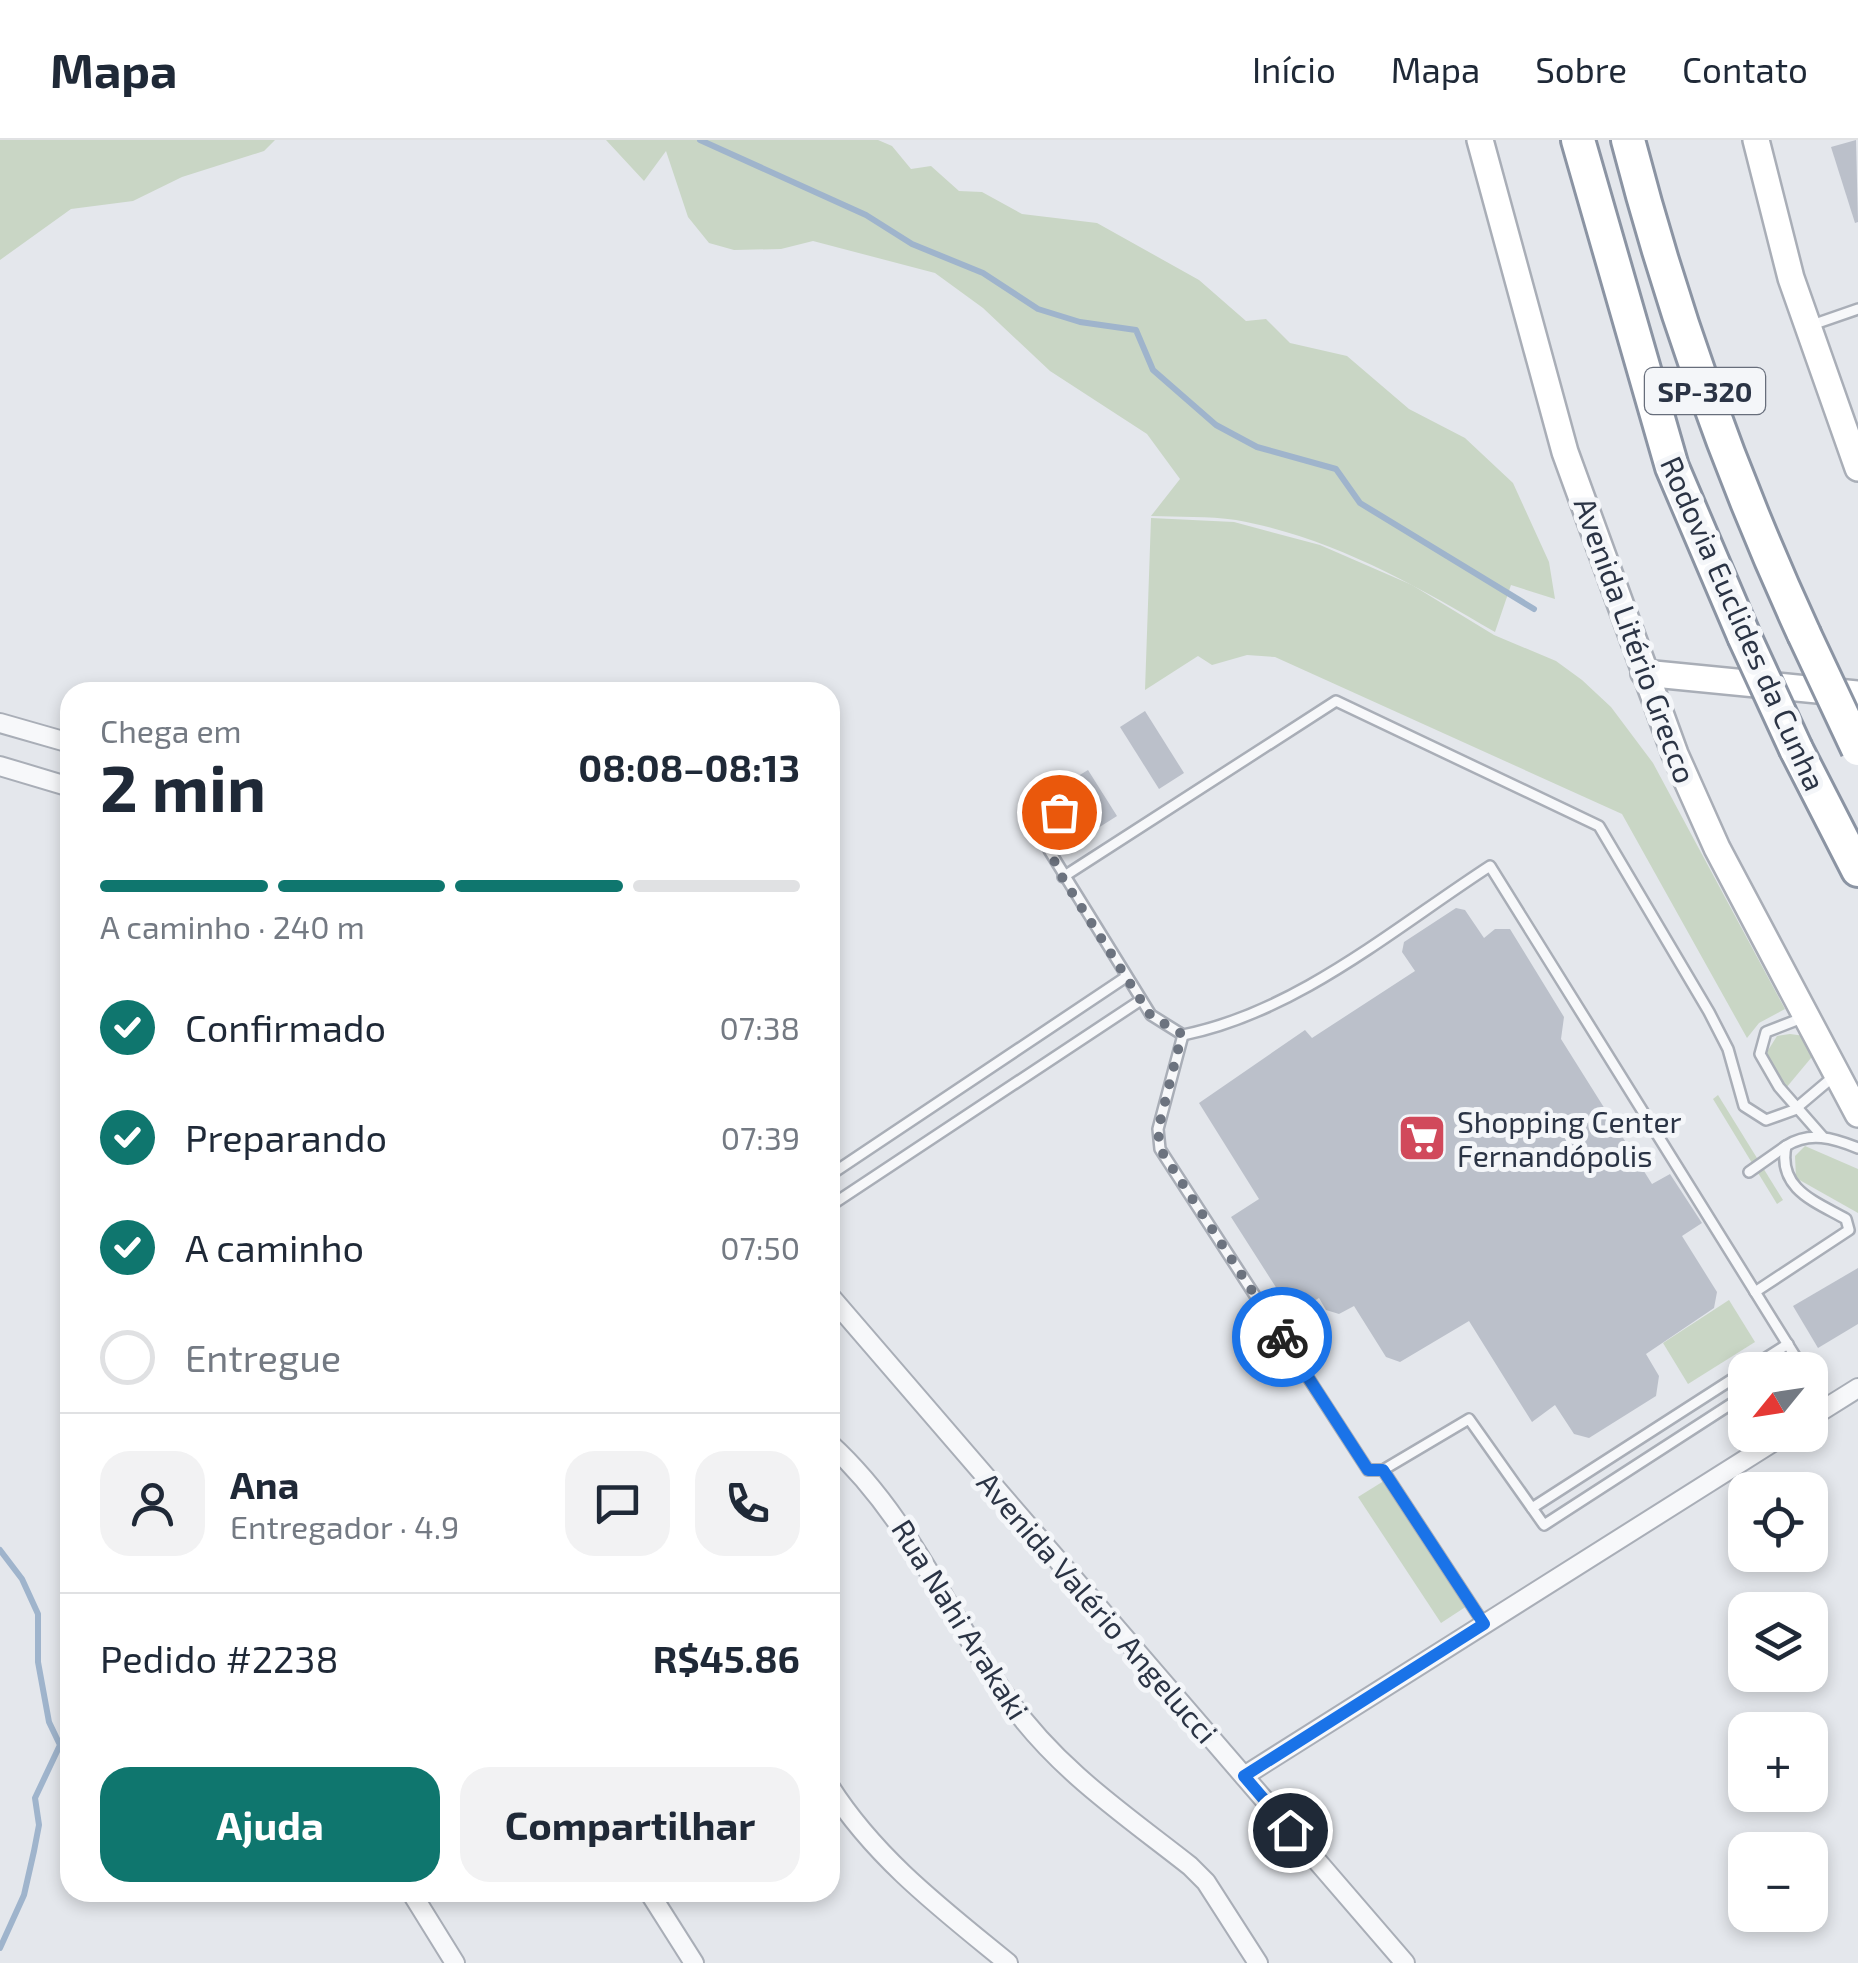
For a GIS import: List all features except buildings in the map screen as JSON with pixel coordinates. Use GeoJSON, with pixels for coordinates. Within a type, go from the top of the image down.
{"type":"FeatureCollection","features":[{"type":"Feature","properties":{"kind":"highway","name":"Rodovia Euclides da Cunha"},"geometry":{"type":"LineString","coordinates":[[1578,140],[1672,468],[1744,636],[1858,870]]}},
{"type":"Feature","properties":{"kind":"highway","name":"Rodovia Euclides da Cunha"},"geometry":{"type":"LineString","coordinates":[[1628,140],[1683,326],[1741,495],[1858,749]]}},
{"type":"Feature","properties":{"kind":"main road","name":"Avenida Litério Grecco"},"geometry":{"type":"LineString","coordinates":[[1480,140],[1566,452],[1644,674],[1717,848],[1858,1114]]}},
{"type":"Feature","properties":{"kind":"main road"},"geometry":{"type":"LineString","coordinates":[[1756,140],[1808,327],[1858,468]]}},
{"type":"Feature","properties":{"kind":"main road"},"geometry":{"type":"LineString","coordinates":[[1644,674],[1858,694]]}},
{"type":"Feature","properties":{"kind":"street"},"geometry":{"type":"LineString","coordinates":[[0,723],[60,740]]}},
{"type":"Feature","properties":{"kind":"street"},"geometry":{"type":"LineString","coordinates":[[0,766],[60,784]]}},
{"type":"Feature","properties":{"kind":"street","name":"Avenida Valério Angelucci"},"geometry":{"type":"LineString","coordinates":[[840,1308],[1405,1963]]}},
{"type":"Feature","properties":{"kind":"street"},"geometry":{"type":"LineString","coordinates":[[1828,1407],[1858,1388]]}},
{"type":"Feature","properties":{"kind":"street"},"geometry":{"type":"LineString","coordinates":[[1244,1776],[1757,1452]]}},
{"type":"Feature","properties":{"kind":"street","name":"Rua Nahi Arakaki"},"geometry":{"type":"LineString","coordinates":[[840,1454],[882,1496],[906,1530],[1007,1698],[1046,1747],[1076,1778],[1190,1866],[1219,1901],[1258,1963]]}},
{"type":"Feature","properties":{"kind":"street"},"geometry":{"type":"LineString","coordinates":[[840,1802],[863,1835],[902,1875],[1008,1963]]}},
{"type":"Feature","properties":{"kind":"street"},"geometry":{"type":"LineString","coordinates":[[417,1902],[456,1963]]}},
{"type":"Feature","properties":{"kind":"street"},"geometry":{"type":"LineString","coordinates":[[655,1902],[694,1963]]}},
{"type":"Feature","properties":{"kind":"lane"},"geometry":{"type":"LineString","coordinates":[[1808,327],[1858,309]]}},
{"type":"Feature","properties":{"kind":"lane"},"geometry":{"type":"LineString","coordinates":[[1062,877],[1336,701],[1599,826],[1709,1012],[1728,1050],[1744,1106],[1766,1120],[1799,1107],[1837,1074]]}},
{"type":"Feature","properties":{"kind":"lane"},"geometry":{"type":"LineString","coordinates":[[1078,796],[1050,822],[1049,850],[1062,877],[1141,1000],[1158,1023],[1182,1034],[1232,1025],[1257,1013],[1333,970],[1490,866],[1792,1352]]}},
{"type":"Feature","properties":{"kind":"lane"},"geometry":{"type":"LineString","coordinates":[[840,1168],[1126,977]]}},
{"type":"Feature","properties":{"kind":"lane"},"geometry":{"type":"LineString","coordinates":[[840,1199],[1141,1000]]}},
{"type":"Feature","properties":{"kind":"lane"},"geometry":{"type":"LineString","coordinates":[[1805,1017],[1772,1028],[1760,1042],[1760,1054],[1769,1072],[1822,1136]]}},
{"type":"Feature","properties":{"kind":"lane"},"geometry":{"type":"LineString","coordinates":[[1182,1034],[1158,1130],[1160,1149],[1368,1470],[1383,1470],[1469,1419],[1545,1525],[1728,1406]]}},
{"type":"Feature","properties":{"kind":"lane"},"geometry":{"type":"LineString","coordinates":[[1749,1172],[1796,1140],[1822,1136],[1858,1148]]}},
{"type":"Feature","properties":{"kind":"lane"},"geometry":{"type":"LineString","coordinates":[[1754,1292],[1849,1230],[1846,1219],[1792,1186],[1785,1165],[1786,1146]]}},
{"type":"Feature","properties":{"kind":"lane"},"geometry":{"type":"LineString","coordinates":[[1776,1352],[1788,1344]]}},
{"type":"Feature","properties":{"kind":"lane"},"geometry":{"type":"LineString","coordinates":[[1532,1508],[1728,1383]]}},
{"type":"Feature","properties":{"kind":"lane"},"geometry":{"type":"LineString","coordinates":[[1383,1470],[1484,1624]]}},
{"type":"Feature","properties":{"kind":"green space"},"geometry":{"type":"Polygon","coordinates":[[[0,140],[275,140],[264,151],[182,177],[133,201],[71,209],[0,260],[0,140]]]}},
{"type":"Feature","properties":{"kind":"green space"},"geometry":{"type":"Polygon","coordinates":[[[606,140],[878,140],[892,146],[911,169],[931,166],[959,191],[982,192],[1022,214],[1097,223],[1199,280],[1246,321],[1266,319],[1290,343],[1347,356],[1409,409],[1465,438],[1513,483],[1549,562],[1555,599],[1511,585],[1495,632],[1370,564],[1305,538],[1236,520],[1151,516],[1180,479],[1147,434],[1050,371],[983,308],[935,273],[813,241],[781,249],[734,250],[709,243],[688,217],[666,151],[644,181],[606,140]]]}},
{"type":"Feature","properties":{"kind":"green space"},"geometry":{"type":"Polygon","coordinates":[[[1151,518],[1234,522],[1320,545],[1412,585],[1494,635],[1556,661],[1582,680],[1611,707],[1653,763],[1785,1009],[1759,1023],[1747,1038],[1622,814],[1275,657],[1247,655],[1212,665],[1198,656],[1145,690],[1151,518]]]}},
{"type":"Feature","properties":{"kind":"green space"},"geometry":{"type":"Polygon","coordinates":[[[1777,1036],[1805,1036],[1816,1052],[1786,1088],[1774,1076],[1767,1052],[1777,1036]]]}},
{"type":"Feature","properties":{"kind":"green space"},"geometry":{"type":"Polygon","coordinates":[[[1718,1095],[1783,1200],[1777,1204],[1713,1099],[1718,1095]]]}},
{"type":"Feature","properties":{"kind":"green space"},"geometry":{"type":"Polygon","coordinates":[[[1805,1146],[1858,1169],[1858,1213],[1796,1178],[1795,1156],[1805,1146]]]}},
{"type":"Feature","properties":{"kind":"green space"},"geometry":{"type":"Polygon","coordinates":[[[1729,1300],[1755,1342],[1739,1352],[1728,1352],[1728,1359],[1688,1384],[1663,1343],[1729,1300]]]}},
{"type":"Feature","properties":{"kind":"green space"},"geometry":{"type":"Polygon","coordinates":[[[1387,1479],[1470,1604],[1441,1623],[1358,1497],[1387,1479]]]}},
{"type":"Feature","properties":{"kind":"waterway"},"geometry":{"type":"LineString","coordinates":[[700,140],[866,215],[912,244],[983,273],[1038,309],[1080,322],[1136,330],[1153,370],[1216,425],[1257,447],[1336,469],[1360,503],[1534,609]]}},
{"type":"Feature","properties":{"kind":"waterway"},"geometry":{"type":"LineString","coordinates":[[0,1550],[22,1579],[38,1614],[38,1662],[49,1722],[60,1745],[35,1798],[39,1825],[24,1895],[0,1948]]}},
{"type":"Feature","properties":{"kind":"way so far"},"geometry":{"type":"LineString","coordinates":[[1059,812],[1047,833],[1049,850],[1062,877],[1151,1016],[1182,1034],[1158,1130],[1160,1149],[1282,1337]]}},
{"type":"Feature","properties":{"kind":"place","name":"Shopping Center Fernandópolis"},"geometry":{"type":"Point","coordinates":[1422,1138]}},
{"type":"Feature","properties":{"kind":"route"},"geometry":{"type":"LineString","coordinates":[[1282,1337],[1368,1470],[1383,1470],[1484,1624],[1244,1776],[1290,1830]]}}]}
